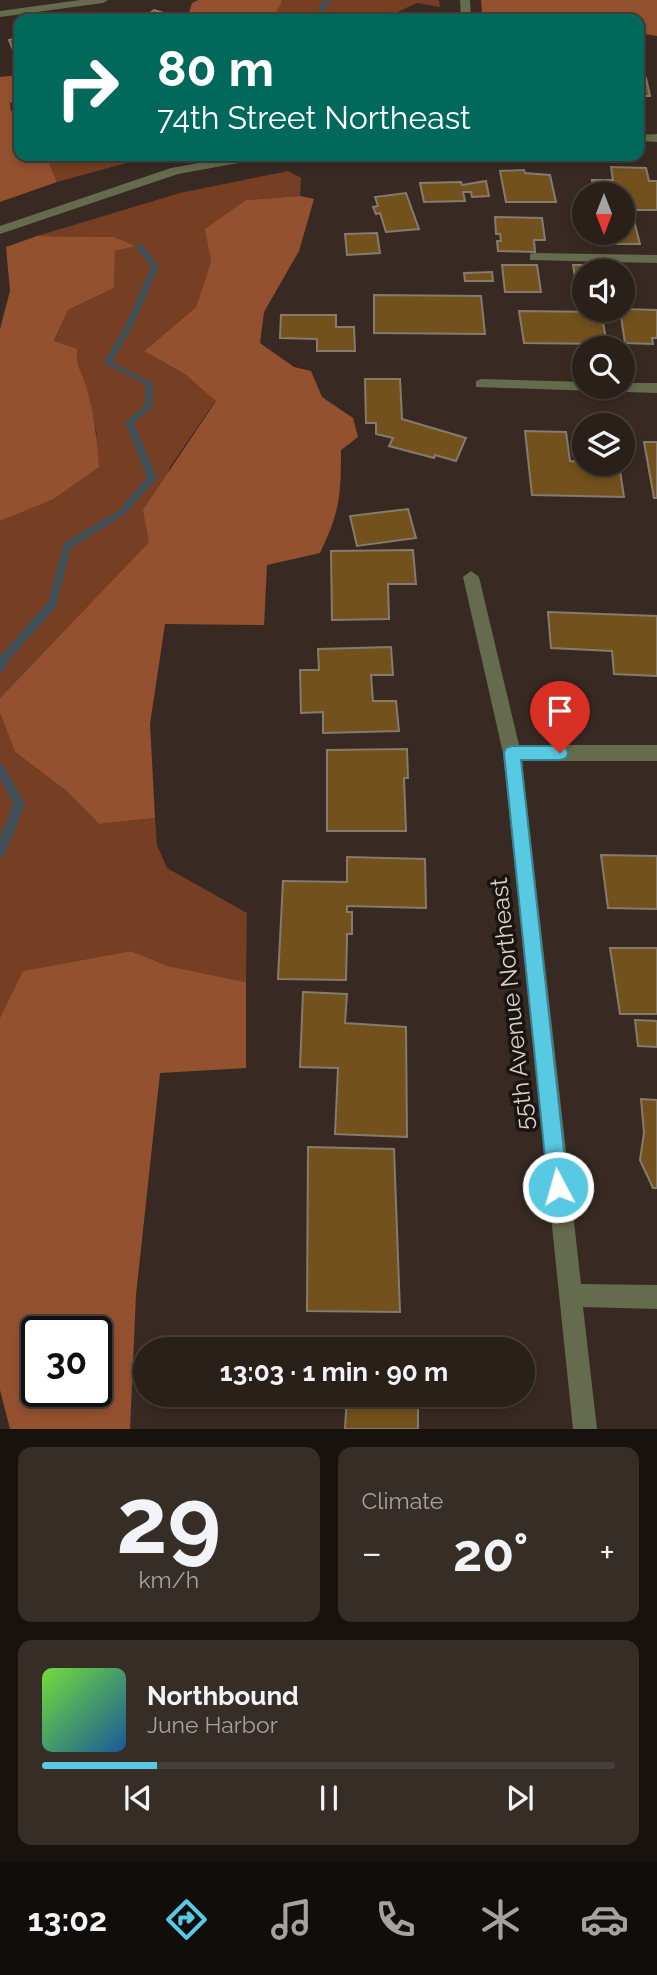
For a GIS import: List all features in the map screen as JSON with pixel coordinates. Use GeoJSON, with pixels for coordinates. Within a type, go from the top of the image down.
{"type":"FeatureCollection","features":[{"type":"Feature","properties":{"kind":"street"},"geometry":{"type":"LineString","coordinates":[[0,14],[103,0]]}},
{"type":"Feature","properties":{"kind":"street"},"geometry":{"type":"LineString","coordinates":[[0,230],[175,171],[228,161]]}},
{"type":"Feature","properties":{"kind":"street"},"geometry":{"type":"LineString","coordinates":[[534,257],[657,259]]}},
{"type":"Feature","properties":{"kind":"street"},"geometry":{"type":"LineString","coordinates":[[481,384],[572,387]]}},
{"type":"Feature","properties":{"kind":"street"},"geometry":{"type":"LineString","coordinates":[[635,388],[657,388]]}},
{"type":"Feature","properties":{"kind":"street","name":"55th Avenue Northeast"},"geometry":{"type":"LineString","coordinates":[[471,577],[512,753],[585,1429]]}},
{"type":"Feature","properties":{"kind":"street"},"geometry":{"type":"LineString","coordinates":[[512,753],[657,754]]}},
{"type":"Feature","properties":{"kind":"street"},"geometry":{"type":"LineString","coordinates":[[570,1295],[657,1297]]}},
{"type":"Feature","properties":{"kind":"shaded area"},"geometry":{"type":"Polygon","coordinates":[[[198,0],[282,2],[275,14],[189,14],[192,3],[198,0]]]}},
{"type":"Feature","properties":{"kind":"shaded area"},"geometry":{"type":"Polygon","coordinates":[[[281,0],[439,0],[440,7],[417,3],[393,14],[274,14],[281,0]]]}},
{"type":"Feature","properties":{"kind":"shaded area"},"geometry":{"type":"Polygon","coordinates":[[[481,0],[657,0],[657,36],[644,34],[644,14],[482,12],[481,0]]]}},
{"type":"Feature","properties":{"kind":"shaded area"},"geometry":{"type":"Polygon","coordinates":[[[14,76],[14,101],[10,103],[11,111],[14,111],[14,161],[48,161],[57,182],[0,202],[0,77],[14,76]]]}},
{"type":"Feature","properties":{"kind":"shaded area"},"geometry":{"type":"Polygon","coordinates":[[[48,161],[134,161],[57,182],[48,161]]]}},
{"type":"Feature","properties":{"kind":"shaded area"},"geometry":{"type":"Polygon","coordinates":[[[288,171],[301,178],[300,196],[246,200],[211,261],[196,307],[144,351],[186,375],[216,400],[170,467],[149,542],[0,698],[0,521],[52,500],[97,435],[85,382],[76,367],[77,350],[54,342],[68,310],[114,288],[115,251],[134,246],[114,237],[37,236],[180,193],[288,171]]]}},
{"type":"Feature","properties":{"kind":"shaded area"},"geometry":{"type":"Polygon","coordinates":[[[300,196],[314,199],[299,251],[264,312],[260,343],[294,367],[311,371],[322,397],[353,418],[358,437],[341,450],[340,492],[332,526],[320,553],[267,565],[264,625],[165,624],[150,724],[155,818],[99,824],[64,789],[15,752],[0,713],[0,698],[149,542],[143,510],[216,401],[186,375],[144,351],[196,307],[211,261],[205,229],[246,200],[300,196]]]}},
{"type":"Feature","properties":{"kind":"shaded area"},"geometry":{"type":"Polygon","coordinates":[[[37,236],[114,237],[135,246],[115,251],[114,288],[68,310],[54,341],[77,349],[78,365],[93,416],[99,467],[52,500],[0,521],[0,329],[10,291],[6,247],[37,236]]]}},
{"type":"Feature","properties":{"kind":"shaded area"},"geometry":{"type":"Polygon","coordinates":[[[0,713],[15,752],[64,789],[99,824],[155,818],[157,845],[167,868],[247,913],[246,982],[168,966],[131,951],[24,971],[0,1018],[0,713]]]}},
{"type":"Feature","properties":{"kind":"shaded area"},"geometry":{"type":"Polygon","coordinates":[[[131,951],[168,966],[246,982],[246,1068],[160,1073],[136,1295],[130,1429],[10,1429],[0,1390],[0,1018],[23,971],[131,951]]]}},
{"type":"Feature","properties":{"kind":"building"},"geometry":{"type":"Polygon","coordinates":[[[154,10],[167,14],[149,14],[154,10]]]}},
{"type":"Feature","properties":{"kind":"building"},"geometry":{"type":"Polygon","coordinates":[[[14,39],[14,52],[9,40],[14,39]]]}},
{"type":"Feature","properties":{"kind":"building"},"geometry":{"type":"Polygon","coordinates":[[[644,78],[646,78],[650,96],[644,96],[644,78]]]}},
{"type":"Feature","properties":{"kind":"building"},"geometry":{"type":"Polygon","coordinates":[[[611,167],[646,168],[649,181],[657,181],[657,210],[635,210],[635,182],[592,180],[613,180],[611,167]]]}},
{"type":"Feature","properties":{"kind":"building"},"geometry":{"type":"Polygon","coordinates":[[[524,170],[525,173],[550,175],[556,202],[506,202],[500,171],[524,170]]]}},
{"type":"Feature","properties":{"kind":"building"},"geometry":{"type":"Polygon","coordinates":[[[486,181],[489,196],[472,197],[471,192],[463,192],[465,201],[424,202],[420,183],[461,182],[462,185],[486,181]]]}},
{"type":"Feature","properties":{"kind":"building"},"geometry":{"type":"Polygon","coordinates":[[[406,193],[419,229],[386,232],[380,213],[376,214],[373,207],[378,206],[375,197],[406,193]]]}},
{"type":"Feature","properties":{"kind":"building"},"geometry":{"type":"Polygon","coordinates":[[[495,217],[542,218],[545,240],[534,240],[535,252],[498,251],[497,241],[501,241],[500,234],[496,234],[495,217]]]}},
{"type":"Feature","properties":{"kind":"building"},"geometry":{"type":"Polygon","coordinates":[[[635,225],[640,244],[635,244],[635,225]]]}},
{"type":"Feature","properties":{"kind":"building"},"geometry":{"type":"Polygon","coordinates":[[[377,233],[380,253],[347,255],[345,234],[377,233]]]}},
{"type":"Feature","properties":{"kind":"building"},"geometry":{"type":"Polygon","coordinates":[[[502,265],[537,265],[541,292],[505,292],[502,265]]]}},
{"type":"Feature","properties":{"kind":"building"},"geometry":{"type":"Polygon","coordinates":[[[492,272],[493,281],[465,281],[464,273],[492,272]]]}},
{"type":"Feature","properties":{"kind":"building"},"geometry":{"type":"Polygon","coordinates":[[[374,295],[481,296],[485,334],[374,333],[374,295]]]}},
{"type":"Feature","properties":{"kind":"building"},"geometry":{"type":"Polygon","coordinates":[[[635,309],[657,310],[657,338],[652,338],[653,344],[635,343],[635,336],[624,336],[622,322],[635,322],[635,309]]]}},
{"type":"Feature","properties":{"kind":"building"},"geometry":{"type":"Polygon","coordinates":[[[519,311],[572,312],[572,322],[603,322],[606,336],[572,336],[572,344],[524,343],[519,311]]]}},
{"type":"Feature","properties":{"kind":"building"},"geometry":{"type":"Polygon","coordinates":[[[281,315],[336,315],[336,327],[354,327],[355,351],[317,351],[317,339],[280,338],[281,315]]]}},
{"type":"Feature","properties":{"kind":"building"},"geometry":{"type":"Polygon","coordinates":[[[365,379],[400,379],[402,419],[466,438],[456,461],[389,446],[393,438],[376,434],[376,423],[366,423],[365,379]]]}},
{"type":"Feature","properties":{"kind":"building"},"geometry":{"type":"Polygon","coordinates":[[[525,431],[566,432],[572,476],[621,476],[624,497],[532,495],[525,431]]]}},
{"type":"Feature","properties":{"kind":"building"},"geometry":{"type":"Polygon","coordinates":[[[644,442],[657,442],[657,498],[654,498],[644,442]]]}},
{"type":"Feature","properties":{"kind":"building"},"geometry":{"type":"Polygon","coordinates":[[[408,509],[416,538],[357,546],[350,516],[408,509]]]}},
{"type":"Feature","properties":{"kind":"building"},"geometry":{"type":"Polygon","coordinates":[[[413,550],[416,584],[388,584],[389,619],[332,620],[331,551],[413,550]]]}},
{"type":"Feature","properties":{"kind":"building"},"geometry":{"type":"Polygon","coordinates":[[[548,612],[657,616],[657,676],[614,674],[612,651],[551,648],[548,612]]]}},
{"type":"Feature","properties":{"kind":"building"},"geometry":{"type":"Polygon","coordinates":[[[391,647],[393,675],[371,675],[373,701],[396,701],[399,731],[323,733],[323,712],[301,713],[300,670],[319,670],[318,649],[391,647]]]}},
{"type":"Feature","properties":{"kind":"building"},"geometry":{"type":"Polygon","coordinates":[[[407,749],[408,778],[404,778],[406,831],[327,831],[327,750],[407,749]]]}},
{"type":"Feature","properties":{"kind":"building"},"geometry":{"type":"Polygon","coordinates":[[[601,855],[657,856],[657,909],[608,908],[601,855]]]}},
{"type":"Feature","properties":{"kind":"building"},"geometry":{"type":"Polygon","coordinates":[[[347,857],[425,859],[426,908],[347,906],[347,912],[352,912],[352,934],[347,934],[346,980],[278,979],[283,881],[347,882],[347,857]]]}},
{"type":"Feature","properties":{"kind":"building"},"geometry":{"type":"Polygon","coordinates":[[[610,948],[657,948],[657,1014],[620,1014],[610,948]]]}},
{"type":"Feature","properties":{"kind":"building"},"geometry":{"type":"Polygon","coordinates":[[[303,992],[347,994],[345,1023],[406,1027],[407,1137],[335,1134],[338,1068],[300,1067],[303,992]]]}},
{"type":"Feature","properties":{"kind":"building"},"geometry":{"type":"Polygon","coordinates":[[[635,1020],[657,1021],[657,1047],[638,1046],[635,1020]]]}},
{"type":"Feature","properties":{"kind":"building"},"geometry":{"type":"Polygon","coordinates":[[[641,1099],[657,1100],[657,1188],[653,1188],[640,1160],[644,1133],[641,1099]]]}},
{"type":"Feature","properties":{"kind":"building"},"geometry":{"type":"Polygon","coordinates":[[[308,1147],[394,1149],[400,1312],[307,1311],[308,1147]]]}},
{"type":"Feature","properties":{"kind":"building"},"geometry":{"type":"Polygon","coordinates":[[[346,1407],[418,1407],[418,1429],[345,1429],[346,1407]]]}},
{"type":"Feature","properties":{"kind":"waterway"},"geometry":{"type":"LineString","coordinates":[[322,14],[323,5],[329,0]]}},
{"type":"Feature","properties":{"kind":"waterway"},"geometry":{"type":"LineString","coordinates":[[0,668],[4,659],[53,604],[67,546],[122,512],[152,478],[129,422],[149,406],[149,383],[107,363],[130,324],[155,267],[139,246]]}},
{"type":"Feature","properties":{"kind":"waterway"},"geometry":{"type":"LineString","coordinates":[[0,769],[19,804],[0,852]]}},
{"type":"Feature","properties":{"kind":"route"},"geometry":{"type":"LineString","coordinates":[[558,1187],[512,753],[560,753]]}}]}
